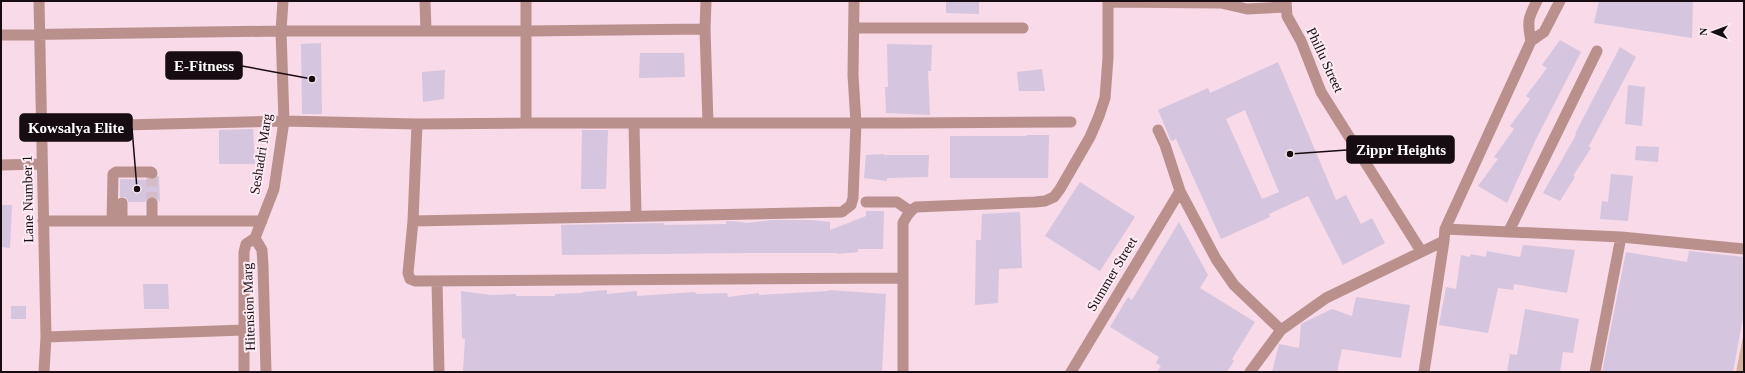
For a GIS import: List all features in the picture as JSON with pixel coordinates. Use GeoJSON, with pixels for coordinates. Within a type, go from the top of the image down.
{"type":"FeatureCollection","features":[{"type":"Feature","properties":{"kind":"street","name":"Lane Number 1"},"geometry":{"type":"LineString","coordinates":[[39,1],[46,337],[44,372]]}},
{"type":"Feature","properties":{"kind":"street","name":"Seshadri Marg"},"geometry":{"type":"LineString","coordinates":[[255,238],[274,189],[284,121],[282,30],[283,1]]}},
{"type":"Feature","properties":{"kind":"street"},"geometry":{"type":"LineString","coordinates":[[425,1],[426,31]]}},
{"type":"Feature","properties":{"kind":"street"},"geometry":{"type":"LineString","coordinates":[[526,1],[526,123]]}},
{"type":"Feature","properties":{"kind":"street"},"geometry":{"type":"LineString","coordinates":[[706,1],[705,29],[708,123]]}},
{"type":"Feature","properties":{"kind":"street"},"geometry":{"type":"LineString","coordinates":[[413,221],[636,215],[842,212],[851,205],[853,198],[856,123],[853,75],[854,1]]}},
{"type":"Feature","properties":{"kind":"street"},"geometry":{"type":"LineString","coordinates":[[1531,41],[1528,23],[1537,1]]}},
{"type":"Feature","properties":{"kind":"street"},"geometry":{"type":"LineString","coordinates":[[1424,372],[1445,229],[1531,41],[1544,32],[1560,1]]}},
{"type":"Feature","properties":{"kind":"street"},"geometry":{"type":"LineString","coordinates":[[903,372],[903,222],[910,211],[916,207],[1040,202],[1054,197],[1090,137],[1105,98],[1108,58],[1108,2],[1221,3],[1247,9],[1286,4]]}},
{"type":"Feature","properties":{"kind":"street","name":"Phillu Street"},"geometry":{"type":"LineString","coordinates":[[1286,4],[1287,16],[1301,41],[1321,92],[1421,251]]}},
{"type":"Feature","properties":{"kind":"street"},"geometry":{"type":"LineString","coordinates":[[854,28],[1023,28]]}},
{"type":"Feature","properties":{"kind":"street"},"geometry":{"type":"LineString","coordinates":[[1,35],[282,30],[526,31],[705,29]]}},
{"type":"Feature","properties":{"kind":"street"},"geometry":{"type":"LineString","coordinates":[[1509,231],[1597,51]]}},
{"type":"Feature","properties":{"kind":"street"},"geometry":{"type":"LineString","coordinates":[[41,127],[284,121],[417,124],[1071,122]]}},
{"type":"Feature","properties":{"kind":"street"},"geometry":{"type":"LineString","coordinates":[[634,123],[636,215]]}},
{"type":"Feature","properties":{"kind":"street"},"geometry":{"type":"LineString","coordinates":[[417,124],[409,277],[415,281],[903,278]]}},
{"type":"Feature","properties":{"kind":"street"},"geometry":{"type":"LineString","coordinates":[[1158,130],[1165,145],[1180,191],[1216,259],[1234,285],[1281,330]]}},
{"type":"Feature","properties":{"kind":"street"},"geometry":{"type":"LineString","coordinates":[[1,165],[42,164]]}},
{"type":"Feature","properties":{"kind":"street"},"geometry":{"type":"LineString","coordinates":[[117,221],[113,174],[123,172],[152,173]]}},
{"type":"Feature","properties":{"kind":"street","name":"Summer Street"},"geometry":{"type":"LineString","coordinates":[[1071,372],[1180,191]]}},
{"type":"Feature","properties":{"kind":"street"},"geometry":{"type":"LineString","coordinates":[[866,202],[897,202],[910,211]]}},
{"type":"Feature","properties":{"kind":"street"},"geometry":{"type":"LineString","coordinates":[[117,221],[122,203]]}},
{"type":"Feature","properties":{"kind":"street"},"geometry":{"type":"LineString","coordinates":[[152,203],[152,221]]}},
{"type":"Feature","properties":{"kind":"street"},"geometry":{"type":"LineString","coordinates":[[43,221],[262,221]]}},
{"type":"Feature","properties":{"kind":"street"},"geometry":{"type":"LineString","coordinates":[[1445,229],[1621,237],[1744,249]]}},
{"type":"Feature","properties":{"kind":"street"},"geometry":{"type":"LineString","coordinates":[[1595,372],[1621,237]]}},
{"type":"Feature","properties":{"kind":"street","name":"Hitension Marg"},"geometry":{"type":"LineString","coordinates":[[244,372],[244,252],[246,244],[255,238],[262,250],[264,266],[266,372]]}},
{"type":"Feature","properties":{"kind":"street"},"geometry":{"type":"LineString","coordinates":[[1250,372],[1281,330],[1326,298],[1444,241]]}},
{"type":"Feature","properties":{"kind":"street"},"geometry":{"type":"LineString","coordinates":[[437,281],[439,372]]}},
{"type":"Feature","properties":{"kind":"street"},"geometry":{"type":"LineString","coordinates":[[46,337],[244,330]]}},
{"type":"Feature","properties":{"kind":"shaded area"},"geometry":{"type":"Polygon","coordinates":[[[1744,332],[1744,372],[1736,372],[1744,332]]]}},
{"type":"Feature","properties":{"kind":"building"},"geometry":{"type":"Polygon","coordinates":[[[946,1],[979,1],[979,14],[946,13],[946,1]]]}},
{"type":"Feature","properties":{"kind":"building"},"geometry":{"type":"Polygon","coordinates":[[[1599,1],[1693,1],[1692,38],[1594,23],[1599,1]]]}},
{"type":"Feature","properties":{"kind":"building"},"geometry":{"type":"Polygon","coordinates":[[[1560,40],[1581,52],[1536,139],[1507,203],[1478,186],[1498,159],[1494,157],[1514,129],[1510,126],[1530,99],[1526,96],[1547,68],[1542,65],[1560,40]]]}},
{"type":"Feature","properties":{"kind":"building"},"geometry":{"type":"Polygon","coordinates":[[[321,43],[322,114],[302,114],[301,44],[321,43]]]}},
{"type":"Feature","properties":{"kind":"building"},"geometry":{"type":"Polygon","coordinates":[[[887,44],[932,45],[931,71],[928,71],[930,115],[886,113],[885,87],[888,87],[887,44]]]}},
{"type":"Feature","properties":{"kind":"building"},"geometry":{"type":"Polygon","coordinates":[[[1620,47],[1636,57],[1589,146],[1591,148],[1573,176],[1575,177],[1560,201],[1543,193],[1576,135],[1575,134],[1620,47]]]}},
{"type":"Feature","properties":{"kind":"building"},"geometry":{"type":"Polygon","coordinates":[[[640,53],[684,53],[685,77],[639,78],[640,53]]]}},
{"type":"Feature","properties":{"kind":"building"},"geometry":{"type":"Polygon","coordinates":[[[1278,62],[1336,200],[1346,195],[1361,224],[1372,218],[1385,243],[1343,265],[1308,196],[1269,214],[1270,217],[1221,239],[1176,139],[1171,141],[1158,110],[1208,88],[1210,93],[1278,62]],[[1245,110],[1226,119],[1262,199],[1279,192],[1245,110]]]}},
{"type":"Feature","properties":{"kind":"building"},"geometry":{"type":"Polygon","coordinates":[[[1042,69],[1045,91],[1019,91],[1017,72],[1042,69]]]}},
{"type":"Feature","properties":{"kind":"building"},"geometry":{"type":"Polygon","coordinates":[[[445,70],[444,99],[423,102],[422,72],[445,70]]]}},
{"type":"Feature","properties":{"kind":"building"},"geometry":{"type":"Polygon","coordinates":[[[1628,85],[1645,87],[1642,126],[1625,124],[1628,85]]]}},
{"type":"Feature","properties":{"kind":"building"},"geometry":{"type":"Polygon","coordinates":[[[253,129],[255,164],[219,164],[219,130],[253,129]]]}},
{"type":"Feature","properties":{"kind":"building"},"geometry":{"type":"Polygon","coordinates":[[[582,130],[608,130],[606,189],[581,189],[582,130]]]}},
{"type":"Feature","properties":{"kind":"building"},"geometry":{"type":"Polygon","coordinates":[[[1049,135],[1048,178],[950,178],[950,136],[1049,135]]]}},
{"type":"Feature","properties":{"kind":"building"},"geometry":{"type":"Polygon","coordinates":[[[1636,146],[1659,147],[1658,162],[1635,160],[1636,146]]]}},
{"type":"Feature","properties":{"kind":"building"},"geometry":{"type":"Polygon","coordinates":[[[866,155],[929,155],[928,177],[887,178],[887,181],[864,178],[866,155]]]}},
{"type":"Feature","properties":{"kind":"building"},"geometry":{"type":"Polygon","coordinates":[[[1611,174],[1633,176],[1628,221],[1600,219],[1602,201],[1608,202],[1611,174]]]}},
{"type":"Feature","properties":{"kind":"building"},"geometry":{"type":"Polygon","coordinates":[[[159,176],[160,202],[156,197],[152,196],[148,197],[145,202],[129,202],[125,197],[120,197],[120,179],[153,180],[159,176]]]}},
{"type":"Feature","properties":{"kind":"building"},"geometry":{"type":"Polygon","coordinates":[[[1080,182],[1135,217],[1100,271],[1045,236],[1080,182]]]}},
{"type":"Feature","properties":{"kind":"building"},"geometry":{"type":"Polygon","coordinates":[[[1,205],[12,205],[10,248],[1,247],[1,205]]]}},
{"type":"Feature","properties":{"kind":"building"},"geometry":{"type":"Polygon","coordinates":[[[866,211],[884,211],[883,249],[858,249],[858,252],[837,254],[746,253],[562,255],[561,225],[664,223],[664,225],[726,224],[726,221],[747,223],[773,220],[810,220],[830,222],[830,230],[866,216],[866,211]]]}},
{"type":"Feature","properties":{"kind":"building"},"geometry":{"type":"Polygon","coordinates":[[[1020,212],[1022,268],[999,269],[998,303],[975,305],[976,240],[981,240],[982,214],[1020,212]]]}},
{"type":"Feature","properties":{"kind":"building"},"geometry":{"type":"Polygon","coordinates":[[[1179,222],[1208,275],[1200,288],[1255,322],[1232,359],[1234,361],[1227,372],[1157,372],[1161,366],[1156,363],[1159,357],[1110,327],[1128,297],[1132,300],[1179,222]]]}},
{"type":"Feature","properties":{"kind":"building"},"geometry":{"type":"Polygon","coordinates":[[[1523,245],[1575,250],[1567,293],[1514,284],[1513,290],[1498,288],[1488,333],[1439,325],[1446,287],[1456,289],[1461,255],[1470,257],[1471,254],[1486,257],[1487,251],[1520,257],[1523,245]]]}},
{"type":"Feature","properties":{"kind":"building"},"geometry":{"type":"Polygon","coordinates":[[[1689,251],[1744,257],[1744,312],[1733,372],[1602,372],[1626,252],[1687,262],[1689,251]]]}},
{"type":"Feature","properties":{"kind":"building"},"geometry":{"type":"Polygon","coordinates":[[[143,284],[168,284],[169,309],[144,309],[143,284]]]}},
{"type":"Feature","properties":{"kind":"building"},"geometry":{"type":"Polygon","coordinates":[[[607,290],[607,294],[637,291],[637,296],[695,292],[696,294],[727,293],[728,297],[759,293],[759,295],[829,290],[886,294],[882,372],[463,372],[465,339],[462,338],[461,291],[491,295],[516,294],[516,296],[555,296],[555,294],[607,290]]]}},
{"type":"Feature","properties":{"kind":"building"},"geometry":{"type":"Polygon","coordinates":[[[1356,297],[1410,305],[1401,358],[1342,349],[1337,372],[1272,372],[1279,344],[1299,348],[1301,324],[1332,309],[1352,316],[1356,297]]]}},
{"type":"Feature","properties":{"kind":"building"},"geometry":{"type":"Polygon","coordinates":[[[11,306],[26,306],[26,319],[11,319],[11,306]]]}},
{"type":"Feature","properties":{"kind":"building"},"geometry":{"type":"Polygon","coordinates":[[[1525,309],[1579,319],[1573,353],[1563,352],[1560,372],[1507,372],[1510,354],[1517,355],[1525,309]]]}},
{"type":"Feature","properties":{"kind":"tunnel"},"geometry":{"type":"LineString","coordinates":[[152,173],[152,203]]}},
{"type":"Feature","properties":{"kind":"place","name":"E-Fitness"},"geometry":{"type":"Point","coordinates":[312,79]}},
{"type":"Feature","properties":{"kind":"place","name":"Zippr Heights"},"geometry":{"type":"Point","coordinates":[1290,154]}},
{"type":"Feature","properties":{"kind":"place","name":"Kowsalya Elite"},"geometry":{"type":"Point","coordinates":[137,189]}}]}
